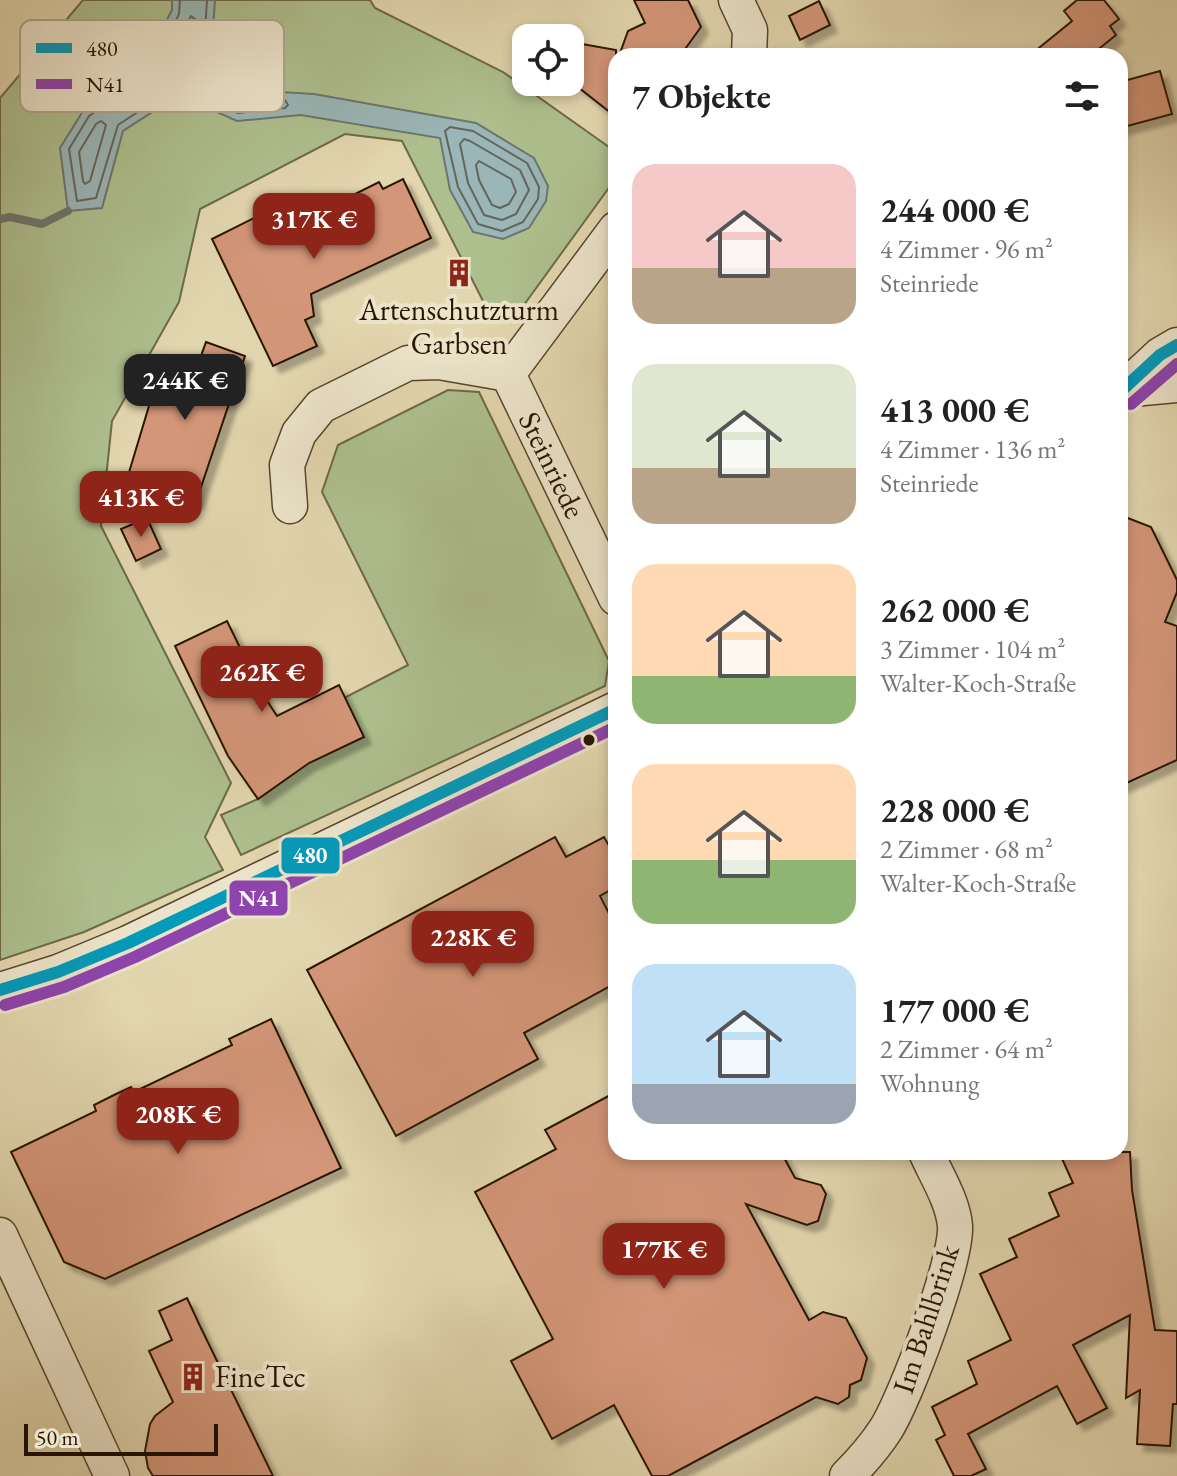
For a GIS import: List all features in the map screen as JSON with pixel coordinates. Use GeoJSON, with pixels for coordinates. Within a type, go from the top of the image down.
{"type":"FeatureCollection","features":[{"type":"Feature","properties":{"kind":"street"},"geometry":{"type":"LineString","coordinates":[[736,0],[750,30],[749,48]]}},
{"type":"Feature","properties":{"kind":"street","name":"Steinriede"},"geometry":{"type":"LineString","coordinates":[[508,374],[608,240]]}},
{"type":"Feature","properties":{"kind":"street"},"geometry":{"type":"LineString","coordinates":[[1128,385],[1160,355],[1177,345]]}},
{"type":"Feature","properties":{"kind":"street","name":"Steinriede"},"geometry":{"type":"LineString","coordinates":[[290,506],[287,465],[299,433],[321,406],[408,363],[439,362],[508,374]]}},
{"type":"Feature","properties":{"kind":"street","name":"Steinriede"},"geometry":{"type":"LineString","coordinates":[[508,374],[608,581]]}},
{"type":"Feature","properties":{"kind":"street"},"geometry":{"type":"LineString","coordinates":[[1128,390],[1177,385]]}},
{"type":"Feature","properties":{"kind":"street"},"geometry":{"type":"LineString","coordinates":[[0,990],[58,972],[128,943],[608,713]]}},
{"type":"Feature","properties":{"kind":"street","name":"Im Bahlbrink"},"geometry":{"type":"LineString","coordinates":[[847,1476],[868,1453],[894,1413],[929,1324],[954,1241],[952,1212],[929,1160]]}},
{"type":"Feature","properties":{"kind":"street"},"geometry":{"type":"LineString","coordinates":[[0,1235],[112,1476]]}},
{"type":"Feature","properties":{"kind":"green space"},"geometry":{"type":"Polygon","coordinates":[[[83,0],[370,0],[375,8],[503,72],[512,78],[512,96],[537,96],[608,146],[608,189],[513,320],[484,303],[402,141],[345,134],[200,209],[179,302],[112,421],[101,526],[231,783],[205,837],[223,870],[84,932],[0,960],[0,98],[20,74],[20,112],[284,112],[284,20],[66,20],[83,0]]]}},
{"type":"Feature","properties":{"kind":"green space"},"geometry":{"type":"Polygon","coordinates":[[[448,390],[479,392],[608,659],[605,686],[241,855],[221,815],[258,799],[344,698],[408,665],[322,492],[338,445],[448,390]]]}},
{"type":"Feature","properties":{"kind":"water"},"geometry":{"type":"Polygon","coordinates":[[[172,0],[215,0],[214,20],[167,20],[172,10],[172,0]]]}},
{"type":"Feature","properties":{"kind":"water"},"geometry":{"type":"Polygon","coordinates":[[[284,92],[314,94],[476,123],[534,158],[548,186],[546,201],[529,228],[503,239],[473,232],[450,190],[440,138],[301,115],[237,121],[217,112],[284,112],[284,92]]]}},
{"type":"Feature","properties":{"kind":"water"},"geometry":{"type":"Polygon","coordinates":[[[82,112],[153,112],[123,131],[102,208],[68,211],[60,148],[82,112]]]}},
{"type":"Feature","properties":{"kind":"building"},"geometry":{"type":"Polygon","coordinates":[[[634,0],[688,0],[701,27],[686,48],[622,48],[628,31],[645,23],[634,0]]]}},
{"type":"Feature","properties":{"kind":"building"},"geometry":{"type":"Polygon","coordinates":[[[1077,0],[1104,0],[1119,19],[1110,26],[1116,35],[1100,48],[1039,48],[1072,21],[1064,11],[1077,0]]]}},
{"type":"Feature","properties":{"kind":"building"},"geometry":{"type":"Polygon","coordinates":[[[819,1],[830,25],[800,40],[789,16],[819,1]]]}},
{"type":"Feature","properties":{"kind":"building"},"geometry":{"type":"Polygon","coordinates":[[[584,44],[608,49],[608,111],[584,92],[584,44]]]}},
{"type":"Feature","properties":{"kind":"building"},"geometry":{"type":"Polygon","coordinates":[[[1160,71],[1172,114],[1128,126],[1128,80],[1160,71]]]}},
{"type":"Feature","properties":{"kind":"building"},"geometry":{"type":"Polygon","coordinates":[[[403,179],[431,238],[311,294],[314,316],[305,320],[317,346],[273,366],[212,239],[264,213],[277,240],[350,205],[347,198],[379,182],[383,189],[403,179]]]}},
{"type":"Feature","properties":{"kind":"building"},"geometry":{"type":"Polygon","coordinates":[[[206,342],[245,356],[196,502],[127,479],[164,356],[197,367],[206,342]]]}},
{"type":"Feature","properties":{"kind":"building"},"geometry":{"type":"Polygon","coordinates":[[[147,518],[161,549],[136,561],[121,529],[147,518]]]}},
{"type":"Feature","properties":{"kind":"building"},"geometry":{"type":"Polygon","coordinates":[[[1128,518],[1151,527],[1177,580],[1177,592],[1165,622],[1177,626],[1177,760],[1128,782],[1128,518]]]}},
{"type":"Feature","properties":{"kind":"building"},"geometry":{"type":"Polygon","coordinates":[[[227,621],[262,693],[277,716],[339,685],[364,737],[309,763],[258,799],[228,756],[175,646],[227,621]]]}},
{"type":"Feature","properties":{"kind":"building"},"geometry":{"type":"Polygon","coordinates":[[[555,837],[566,857],[604,837],[608,844],[608,892],[600,896],[608,912],[608,987],[524,1033],[538,1059],[396,1136],[307,970],[555,837]]]}},
{"type":"Feature","properties":{"kind":"building"},"geometry":{"type":"Polygon","coordinates":[[[271,1019],[341,1168],[105,1279],[64,1262],[11,1152],[96,1111],[94,1105],[114,1095],[131,1087],[134,1092],[232,1045],[229,1039],[271,1019]]]}},
{"type":"Feature","properties":{"kind":"building"},"geometry":{"type":"Polygon","coordinates":[[[608,1096],[608,1160],[785,1160],[795,1178],[821,1185],[826,1194],[818,1221],[807,1225],[746,1204],[809,1320],[823,1312],[846,1318],[867,1358],[861,1380],[850,1385],[849,1397],[838,1404],[816,1397],[668,1476],[652,1476],[614,1405],[552,1439],[511,1361],[553,1339],[475,1192],[556,1149],[545,1130],[608,1096]]]}},
{"type":"Feature","properties":{"kind":"building"},"geometry":{"type":"Polygon","coordinates":[[[1130,1152],[1132,1190],[1155,1330],[1177,1331],[1177,1404],[1173,1404],[1170,1446],[1137,1444],[1140,1390],[1126,1398],[1130,1315],[1073,1345],[1107,1408],[1077,1424],[1057,1386],[968,1434],[986,1469],[971,1476],[954,1476],[936,1440],[945,1435],[932,1407],[977,1384],[968,1361],[1011,1340],[980,1274],[1017,1257],[1009,1239],[1059,1216],[1049,1193],[1073,1183],[1063,1160],[1128,1160],[1130,1152]]]}},
{"type":"Feature","properties":{"kind":"building","name":"FineTec"},"geometry":{"type":"Polygon","coordinates":[[[187,1298],[273,1476],[153,1476],[148,1468],[145,1451],[150,1424],[173,1402],[149,1351],[172,1340],[159,1311],[187,1298]]]}},
{"type":"Feature","properties":{"kind":"waterway"},"geometry":{"type":"LineString","coordinates":[[0,219],[10,217],[42,224],[68,211]]}},
{"type":"Feature","properties":{"kind":"transit line","name":"480"},"geometry":{"type":"LineString","coordinates":[[1128,385],[1160,355],[1177,345]]}},
{"type":"Feature","properties":{"kind":"transit line","name":"N41"},"geometry":{"type":"LineString","coordinates":[[1131,404],[1177,364]]}},
{"type":"Feature","properties":{"kind":"transit line","name":"480"},"geometry":{"type":"LineString","coordinates":[[0,990],[58,972],[128,943],[608,713]]}},
{"type":"Feature","properties":{"kind":"transit line","name":"N41"},"geometry":{"type":"LineString","coordinates":[[5,1005],[64,987],[135,957],[608,731]]}},
{"type":"Feature","properties":{"kind":"place","name":"Artenschutzturm Garbsen"},"geometry":{"type":"Point","coordinates":[459,273]}},
{"type":"Feature","properties":{"kind":"place","name":"FineTec"},"geometry":{"type":"Point","coordinates":[193,1377]}}]}
